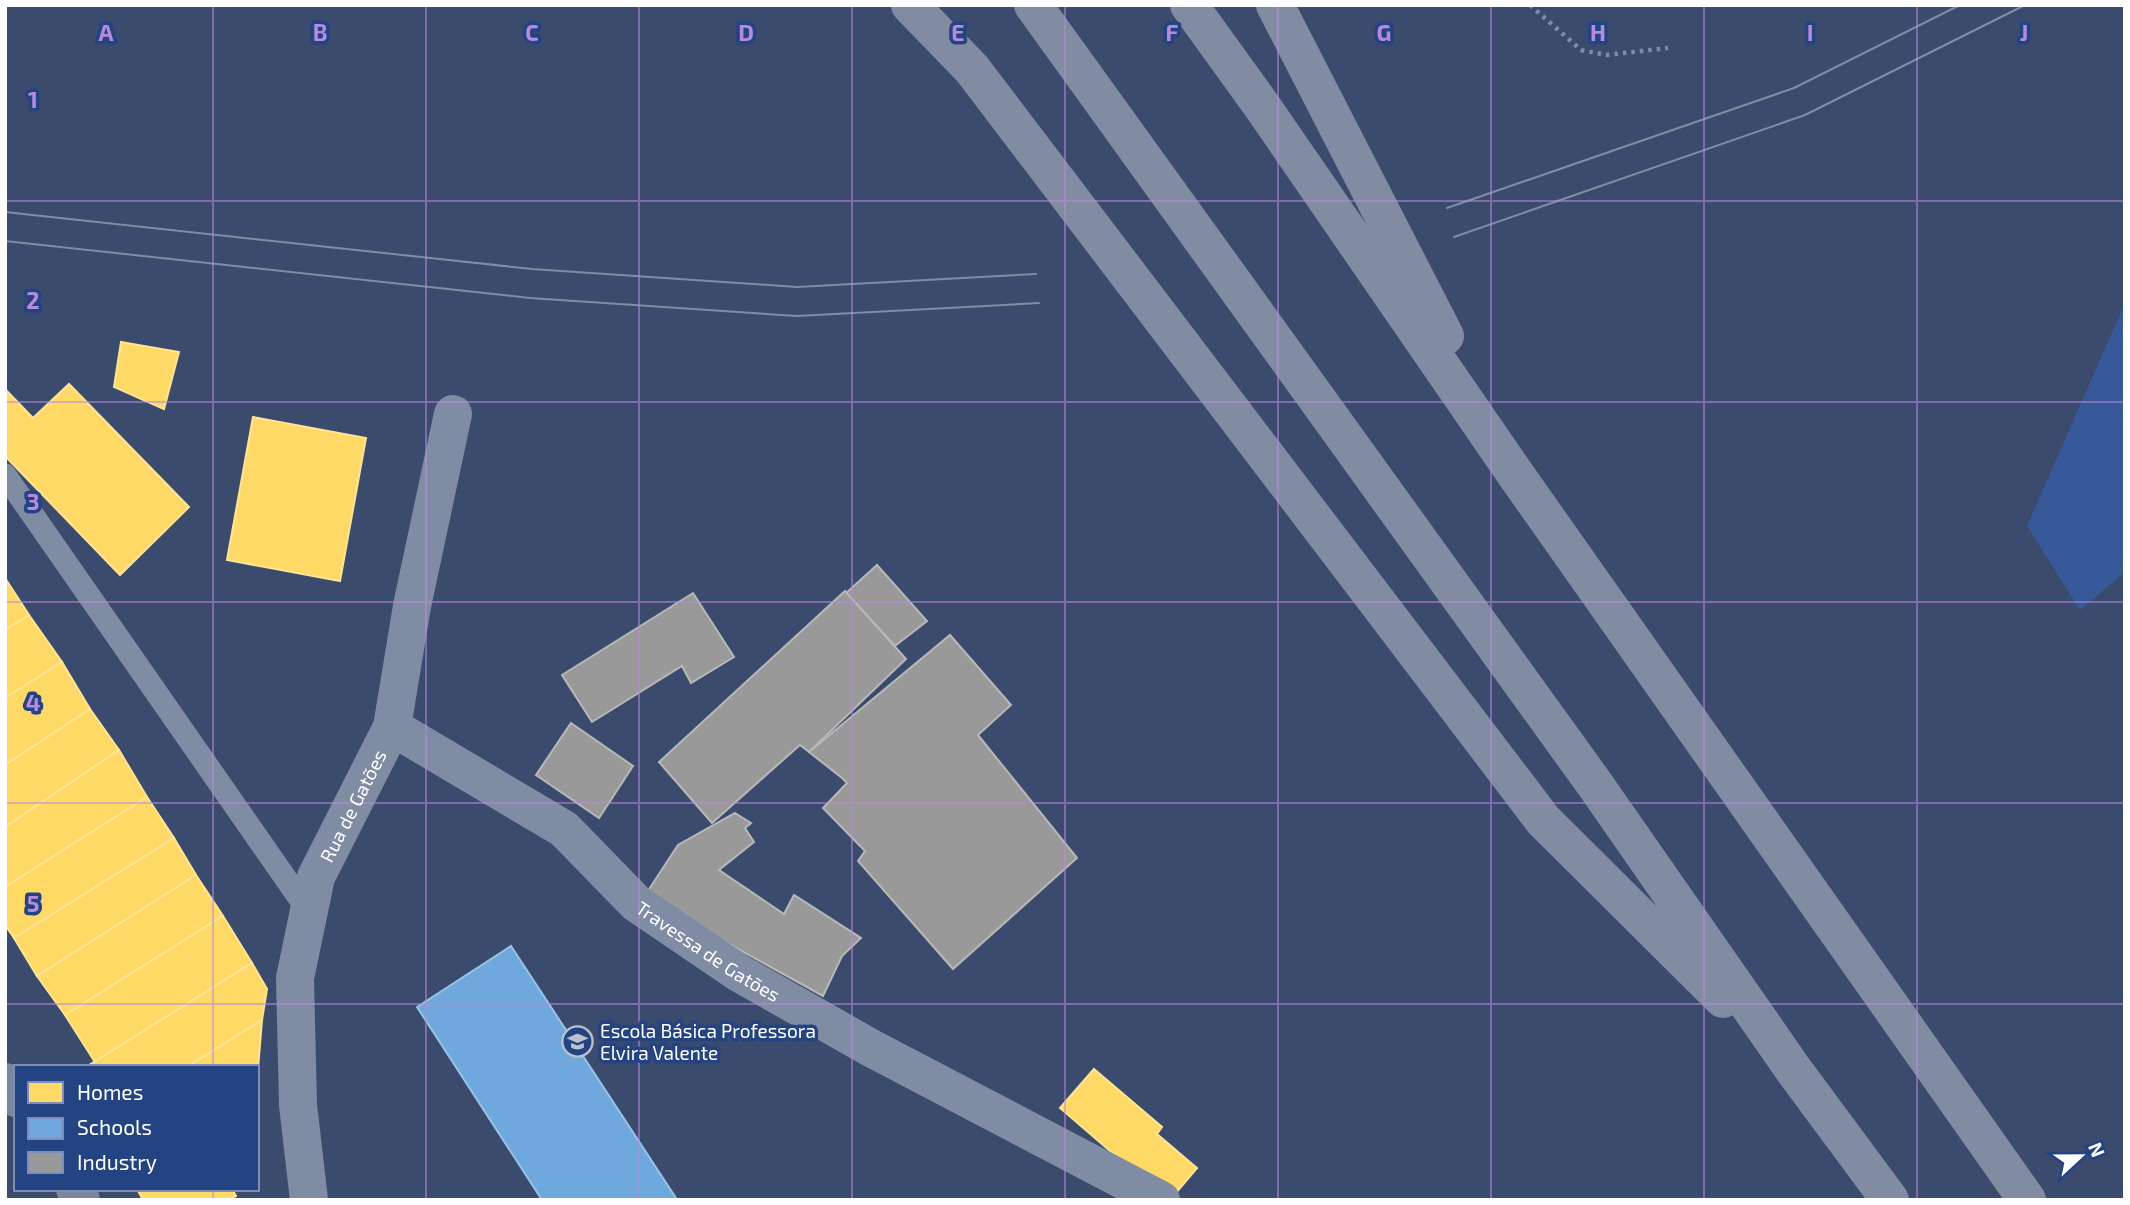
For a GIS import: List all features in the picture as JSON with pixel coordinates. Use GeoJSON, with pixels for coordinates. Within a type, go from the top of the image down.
{"type":"FeatureCollection","features":[{"type":"Feature","properties":{"kind":"highway"},"geometry":{"type":"LineString","coordinates":[[910,5],[972,69],[1543,820],[1793,1069]]}},
{"type":"Feature","properties":{"kind":"highway"},"geometry":{"type":"LineString","coordinates":[[1033,5],[1588,775],[1793,1069],[1890,1200]]}},
{"type":"Feature","properties":{"kind":"highway"},"geometry":{"type":"LineString","coordinates":[[1189,5],[1264,109],[1516,475],[2027,1200]]}},
{"type":"Feature","properties":{"kind":"highway"},"geometry":{"type":"LineString","coordinates":[[1205,5],[1264,109]]}},
{"type":"Feature","properties":{"kind":"highway"},"geometry":{"type":"LineString","coordinates":[[1275,5],[1516,475]]}},
{"type":"Feature","properties":{"kind":"street","name":"Rua de Gatões"},"geometry":{"type":"LineString","coordinates":[[309,1200],[299,1105],[295,978],[316,877],[392,727],[412,606],[453,414]]}},
{"type":"Feature","properties":{"kind":"street","name":"Travessa de Gatões"},"geometry":{"type":"LineString","coordinates":[[392,727],[564,829],[636,903],[739,973],[871,1048],[1161,1200]]}},
{"type":"Feature","properties":{"kind":"lane"},"geometry":{"type":"LineString","coordinates":[[5,475],[309,912]]}},
{"type":"Feature","properties":{"kind":"path"},"geometry":{"type":"LineString","coordinates":[[1530,5],[1581,50],[1606,55],[1668,48]]}},
{"type":"Feature","properties":{"kind":"shaded area"},"geometry":{"type":"Polygon","coordinates":[[[2125,303],[2125,572],[2080,610],[2027,526],[2125,303]]]}},
{"type":"Feature","properties":{"kind":"building: Homes"},"geometry":{"type":"Polygon","coordinates":[[[121,342],[179,352],[164,409],[114,387],[121,342]]]}},
{"type":"Feature","properties":{"kind":"building: Homes"},"geometry":{"type":"Polygon","coordinates":[[[69,384],[189,507],[120,575],[5,456],[5,389],[33,418],[69,384]]]}},
{"type":"Feature","properties":{"kind":"building: Homes"},"geometry":{"type":"Polygon","coordinates":[[[253,417],[366,438],[340,581],[227,560],[253,417]]]}},
{"type":"Feature","properties":{"kind":"building: Homes"},"geometry":{"type":"Polygon","coordinates":[[[5,578],[29,615],[5,630],[5,578]]]}},
{"type":"Feature","properties":{"kind":"building: Homes"},"geometry":{"type":"Polygon","coordinates":[[[29,615],[62,662],[5,698],[5,630],[29,615]]]}},
{"type":"Feature","properties":{"kind":"building: Homes"},"geometry":{"type":"Polygon","coordinates":[[[62,662],[90,709],[5,765],[5,698],[62,662]]]}},
{"type":"Feature","properties":{"kind":"building: Homes"},"geometry":{"type":"Polygon","coordinates":[[[90,709],[119,750],[5,827],[5,765],[90,709]]]}},
{"type":"Feature","properties":{"kind":"building: Homes"},"geometry":{"type":"Polygon","coordinates":[[[119,750],[147,797],[5,887],[5,827],[119,750]]]}},
{"type":"Feature","properties":{"kind":"building: Homes"},"geometry":{"type":"Polygon","coordinates":[[[147,797],[174,838],[14,938],[5,925],[5,887],[147,797]]]}},
{"type":"Feature","properties":{"kind":"building: Homes"},"geometry":{"type":"Polygon","coordinates":[[[174,838],[196,875],[37,976],[14,938],[174,838]]]}},
{"type":"Feature","properties":{"kind":"building: Homes"},"geometry":{"type":"Polygon","coordinates":[[[196,875],[223,916],[65,1015],[37,976],[196,875]]]}},
{"type":"Feature","properties":{"kind":"building: Homes"},"geometry":{"type":"Polygon","coordinates":[[[223,916],[252,963],[95,1062],[65,1015],[223,916]]]}},
{"type":"Feature","properties":{"kind":"building: Homes"},"geometry":{"type":"Polygon","coordinates":[[[252,963],[267,989],[262,1020],[190,1065],[89,1065],[252,963]]]}},
{"type":"Feature","properties":{"kind":"building: Homes"},"geometry":{"type":"Polygon","coordinates":[[[262,1020],[258,1065],[190,1065],[262,1020]]]}},
{"type":"Feature","properties":{"kind":"building: Homes"},"geometry":{"type":"Polygon","coordinates":[[[1094,1069],[1162,1127],[1157,1134],[1197,1168],[1170,1200],[1060,1108],[1094,1069]]]}},
{"type":"Feature","properties":{"kind":"building: Homes"},"geometry":{"type":"Polygon","coordinates":[[[138,1191],[233,1191],[236,1196],[230,1200],[143,1200],[138,1191]]]}},
{"type":"Feature","properties":{"kind":"building: Schools"},"geometry":{"type":"Polygon","coordinates":[[[511,946],[676,1198],[673,1200],[542,1200],[417,1007],[511,946]]]}},
{"type":"Feature","properties":{"kind":"building: Industry"},"geometry":{"type":"Polygon","coordinates":[[[877,565],[927,621],[895,646],[846,593],[877,565]]]}},
{"type":"Feature","properties":{"kind":"building: Industry"},"geometry":{"type":"Polygon","coordinates":[[[845,591],[906,659],[809,752],[800,745],[712,823],[659,762],[845,591]]]}},
{"type":"Feature","properties":{"kind":"building: Industry"},"geometry":{"type":"Polygon","coordinates":[[[693,593],[734,657],[691,683],[682,666],[592,722],[562,675],[693,593]]]}},
{"type":"Feature","properties":{"kind":"building: Industry"},"geometry":{"type":"Polygon","coordinates":[[[950,635],[1011,705],[978,735],[1077,858],[953,969],[858,861],[865,851],[823,808],[847,783],[809,752],[950,635]]]}},
{"type":"Feature","properties":{"kind":"building: Industry"},"geometry":{"type":"Polygon","coordinates":[[[571,723],[633,766],[599,818],[536,775],[571,723]]]}},
{"type":"Feature","properties":{"kind":"building: Industry"},"geometry":{"type":"Polygon","coordinates":[[[735,813],[751,823],[745,828],[754,842],[719,870],[784,914],[794,895],[861,938],[842,956],[823,996],[644,897],[678,845],[735,813]]]}},
{"type":"Feature","properties":{"kind":"tram line"},"geometry":{"type":"LineString","coordinates":[[1447,208],[1794,88],[1960,5]]}},
{"type":"Feature","properties":{"kind":"tram line"},"geometry":{"type":"LineString","coordinates":[[1454,237],[1805,115],[2025,5]]}},
{"type":"Feature","properties":{"kind":"tram line"},"geometry":{"type":"LineString","coordinates":[[5,212],[532,269],[797,287],[1036,274]]}},
{"type":"Feature","properties":{"kind":"tram line"},"geometry":{"type":"LineString","coordinates":[[5,241],[530,298],[797,316],[1039,303]]}},
{"type":"Feature","properties":{"kind":"place","name":"Escola Básica Professora Elvira Valente"},"geometry":{"type":"Point","coordinates":[577,1041]}}]}
